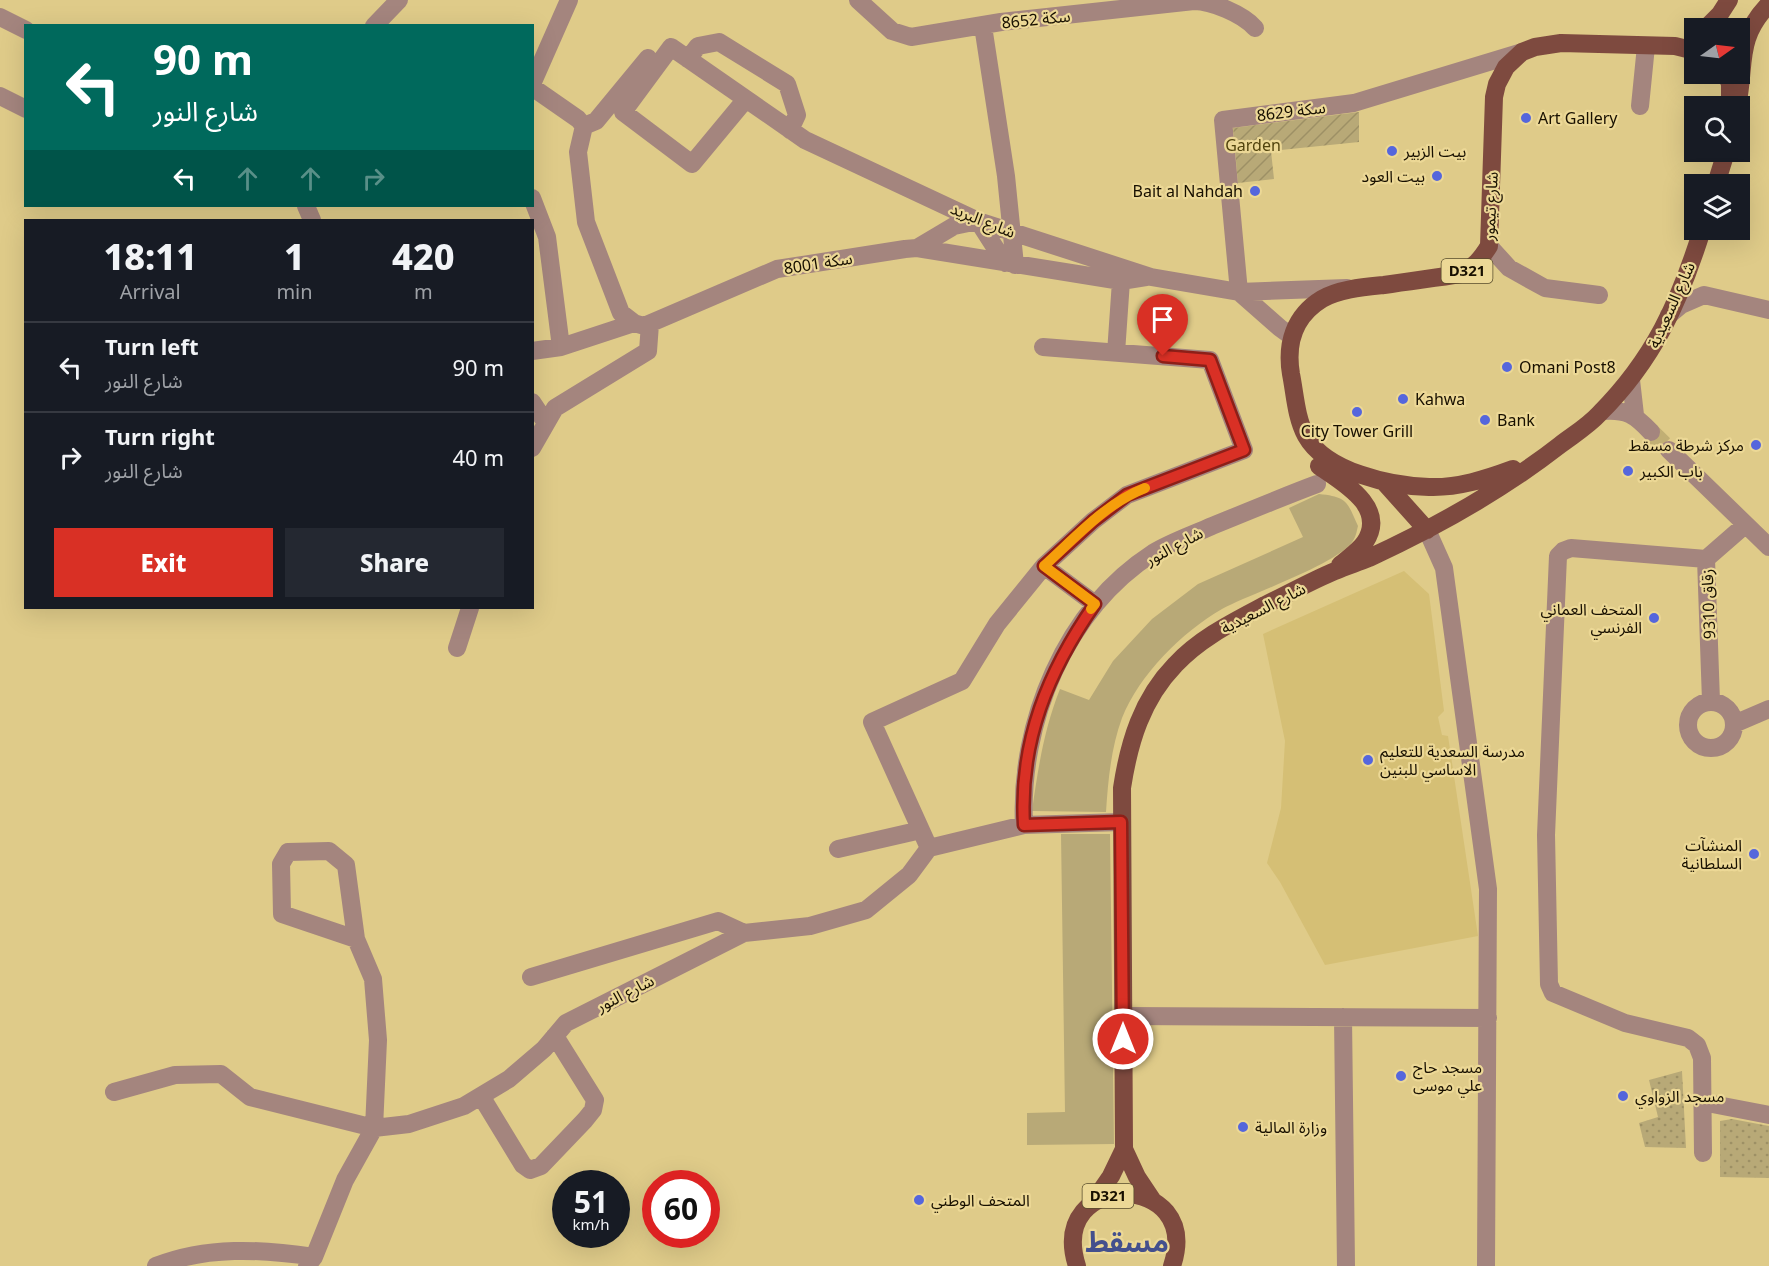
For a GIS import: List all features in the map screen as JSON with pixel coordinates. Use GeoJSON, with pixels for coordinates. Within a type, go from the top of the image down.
{"type":"FeatureCollection","features":[{"type":"Feature","properties":{"kind":"main road"},"geometry":{"type":"LineString","coordinates":[[1716,18],[1729,0]]}},
{"type":"Feature","properties":{"kind":"main road"},"geometry":{"type":"LineString","coordinates":[[1738,96],[1743,50],[1749,32],[1757,16],[1769,4]]}},
{"type":"Feature","properties":{"kind":"main road"},"geometry":{"type":"LineString","coordinates":[[1675,46],[1684,42]]}},
{"type":"Feature","properties":{"kind":"main road"},"geometry":{"type":"LineString","coordinates":[[1522,52],[1534,47],[1561,43],[1675,46],[1684,48]]}},
{"type":"Feature","properties":{"kind":"main road","name":"شارع تيمور"},"geometry":{"type":"LineString","coordinates":[[1291,336],[1301,317],[1322,299],[1365,287],[1461,274],[1471,269],[1482,258],[1488,246],[1494,97],[1497,84],[1506,67],[1522,52]]}},
{"type":"Feature","properties":{"kind":"main road","name":"شارع السعيدية"},"geometry":{"type":"LineString","coordinates":[[1153,1200],[1137,1177],[1124,1149],[1122,788],[1126,759],[1134,731],[1145,707],[1174,665],[1193,647],[1215,632],[1334,572],[1427,530],[1471,506],[1543,458],[1602,411],[1648,356],[1669,315],[1699,240]]}},
{"type":"Feature","properties":{"kind":"main road","name":"D321"},"geometry":{"type":"LineString","coordinates":[[1291,336],[1288,357],[1298,414],[1310,450],[1318,465],[1363,500],[1370,514],[1370,531],[1365,543],[1334,572]]}},
{"type":"Feature","properties":{"kind":"main road","name":"D321"},"geometry":{"type":"LineString","coordinates":[[1306,437],[1342,467],[1384,482],[1429,487],[1481,481],[1543,458]]}},
{"type":"Feature","properties":{"kind":"main road"},"geometry":{"type":"LineString","coordinates":[[1384,482],[1427,530]]}},
{"type":"Feature","properties":{"kind":"main road","name":"شارع السعيدية"},"geometry":{"type":"LineString","coordinates":[[1092,1204],[1111,1176],[1124,1149]]}},
{"type":"Feature","properties":{"kind":"main road","name":"D321"},"geometry":{"type":"LineString","coordinates":[[1074,1263],[1073,1238],[1079,1219],[1092,1204],[1111,1194],[1122,1192],[1153,1200],[1166,1213],[1175,1232],[1177,1244],[1172,1266]]}},
{"type":"Feature","properties":{"kind":"street"},"geometry":{"type":"LineString","coordinates":[[376,24],[399,0]]}},
{"type":"Feature","properties":{"kind":"street"},"geometry":{"type":"LineString","coordinates":[[534,80],[569,0]]}},
{"type":"Feature","properties":{"kind":"street","name":"سكة 8652"},"geometry":{"type":"LineString","coordinates":[[858,0],[892,31],[911,37],[1000,22],[1205,0],[1248,21],[1255,28]]}},
{"type":"Feature","properties":{"kind":"street"},"geometry":{"type":"LineString","coordinates":[[0,17],[24,29]]}},
{"type":"Feature","properties":{"kind":"street"},"geometry":{"type":"LineString","coordinates":[[983,26],[1006,176],[1011,232],[1010,264]]}},
{"type":"Feature","properties":{"kind":"street"},"geometry":{"type":"LineString","coordinates":[[688,59],[698,46],[719,42],[787,84],[797,115],[790,130]]}},
{"type":"Feature","properties":{"kind":"street"},"geometry":{"type":"LineString","coordinates":[[1640,106],[1646,46]]}},
{"type":"Feature","properties":{"kind":"street","name":"شارع البريد"},"geometry":{"type":"LineString","coordinates":[[746,99],[692,164],[623,112],[671,47],[746,99],[790,130],[805,140],[978,220],[1011,232],[1151,277],[1239,292],[1365,287]]}},
{"type":"Feature","properties":{"kind":"street","name":"سكة 8629"},"geometry":{"type":"LineString","coordinates":[[1239,292],[1223,120],[1354,103],[1522,52]]}},
{"type":"Feature","properties":{"kind":"street"},"geometry":{"type":"LineString","coordinates":[[584,126],[596,122],[648,58]]}},
{"type":"Feature","properties":{"kind":"street"},"geometry":{"type":"LineString","coordinates":[[534,86],[584,126]]}},
{"type":"Feature","properties":{"kind":"street"},"geometry":{"type":"LineString","coordinates":[[0,96],[24,109]]}},
{"type":"Feature","properties":{"kind":"street"},"geometry":{"type":"LineString","coordinates":[[534,444],[555,408],[648,351],[642,323],[621,313],[586,222],[578,152],[584,126]]}},
{"type":"Feature","properties":{"kind":"street"},"geometry":{"type":"LineString","coordinates":[[534,203],[547,237],[561,347]]}},
{"type":"Feature","properties":{"kind":"street"},"geometry":{"type":"LineString","coordinates":[[917,248],[954,226],[978,220],[1010,264]]}},
{"type":"Feature","properties":{"kind":"street"},"geometry":{"type":"LineString","coordinates":[[1488,246],[1509,268],[1545,288],[1599,295]]}},
{"type":"Feature","properties":{"kind":"street","name":"سكة 8001"},"geometry":{"type":"LineString","coordinates":[[534,351],[561,347],[642,323],[777,269],[917,248],[1121,281],[1151,277]]}},
{"type":"Feature","properties":{"kind":"street"},"geometry":{"type":"LineString","coordinates":[[1693,258],[1693,270],[1704,295]]}},
{"type":"Feature","properties":{"kind":"street"},"geometry":{"type":"LineString","coordinates":[[1116,353],[1121,281]]}},
{"type":"Feature","properties":{"kind":"street"},"geometry":{"type":"LineString","coordinates":[[1239,292],[1291,336]]}},
{"type":"Feature","properties":{"kind":"street"},"geometry":{"type":"LineString","coordinates":[[1669,315],[1681,305],[1704,295],[1769,310]]}},
{"type":"Feature","properties":{"kind":"street"},"geometry":{"type":"LineString","coordinates":[[1043,347],[1210,360],[1244,450],[1127,495],[1093,521],[1044,566],[997,624],[962,681],[872,722],[929,848],[1024,825],[1121,822]]}},
{"type":"Feature","properties":{"kind":"street"},"geometry":{"type":"LineString","coordinates":[[1630,380],[1635,415]]}},
{"type":"Feature","properties":{"kind":"street"},"geometry":{"type":"LineString","coordinates":[[534,405],[546,423]]}},
{"type":"Feature","properties":{"kind":"street"},"geometry":{"type":"LineString","coordinates":[[1602,411],[1619,411],[1635,415],[1652,432]]}},
{"type":"Feature","properties":{"kind":"street"},"geometry":{"type":"LineString","coordinates":[[1669,450],[1769,547]]}},
{"type":"Feature","properties":{"kind":"street","name":"شارع النور"},"geometry":{"type":"LineString","coordinates":[[1024,825],[1023,799],[1029,750],[1039,713],[1052,674],[1095,604],[1154,552],[1317,483]]}},
{"type":"Feature","properties":{"kind":"street","name":"زقاق 9310"},"geometry":{"type":"LineString","coordinates":[[1711,701],[1706,559],[1745,525]]}},
{"type":"Feature","properties":{"kind":"street"},"geometry":{"type":"LineString","coordinates":[[1427,530],[1444,568],[1488,889],[1486,1266]]}},
{"type":"Feature","properties":{"kind":"street"},"geometry":{"type":"LineString","coordinates":[[1703,1152],[1702,1058],[1697,1045],[1688,1038],[1625,1023],[1553,993],[1549,984],[1546,835],[1558,556],[1563,550],[1571,548],[1706,559]]}},
{"type":"Feature","properties":{"kind":"street"},"geometry":{"type":"LineString","coordinates":[[1044,566],[1095,604]]}},
{"type":"Feature","properties":{"kind":"street"},"geometry":{"type":"LineString","coordinates":[[457,648],[470,609]]}},
{"type":"Feature","properties":{"kind":"street"},"geometry":{"type":"LineString","coordinates":[[1711,701],[1730,711],[1734,724],[1731,737],[1722,746],[1708,748],[1696,743],[1688,732],[1688,718],[1696,707],[1711,701]]}},
{"type":"Feature","properties":{"kind":"street"},"geometry":{"type":"LineString","coordinates":[[1734,724],[1769,710]]}},
{"type":"Feature","properties":{"kind":"street"},"geometry":{"type":"LineString","coordinates":[[838,849],[921,830]]}},
{"type":"Feature","properties":{"kind":"street","name":"شارع النور"},"geometry":{"type":"LineString","coordinates":[[374,1128],[409,1124],[464,1106],[509,1079],[544,1049],[566,1023],[744,933],[810,926],[866,910],[909,875],[929,848]]}},
{"type":"Feature","properties":{"kind":"street"},"geometry":{"type":"LineString","coordinates":[[156,1266],[171,1260],[232,1250],[270,1250],[311,1262],[345,1180],[374,1128],[378,1040],[374,979],[356,939],[346,865],[329,850],[288,852],[281,864],[282,914],[356,939]]}},
{"type":"Feature","properties":{"kind":"street"},"geometry":{"type":"LineString","coordinates":[[531,977],[718,921],[744,933]]}},
{"type":"Feature","properties":{"kind":"street"},"geometry":{"type":"LineString","coordinates":[[1123,1017],[1488,1018]]}},
{"type":"Feature","properties":{"kind":"street"},"geometry":{"type":"LineString","coordinates":[[1344,1017],[1346,1266]]}},
{"type":"Feature","properties":{"kind":"street"},"geometry":{"type":"LineString","coordinates":[[481,1096],[523,1165],[531,1170],[541,1166],[585,1120],[593,1110],[595,1100],[555,1036]]}},
{"type":"Feature","properties":{"kind":"street"},"geometry":{"type":"LineString","coordinates":[[114,1092],[175,1075],[221,1074],[250,1097],[374,1128]]}},
{"type":"Feature","properties":{"kind":"street"},"geometry":{"type":"LineString","coordinates":[[1702,1102],[1769,1115]]}},
{"type":"Feature","properties":{"kind":"shaded area","name":"مدرسة السعدية للتعليم الاساسي للبنين"},"geometry":{"type":"Polygon","coordinates":[[[1404,571],[1429,594],[1444,711],[1438,717],[1442,735],[1448,736],[1478,936],[1325,965],[1280,882],[1267,863],[1281,808],[1285,741],[1263,634],[1404,571]]]}},
{"type":"Feature","properties":{"kind":"green space","name":"Garden"},"geometry":{"type":"Polygon","coordinates":[[[1359,112],[1359,142],[1271,151],[1274,179],[1238,183],[1233,128],[1359,112]]]}},
{"type":"Feature","properties":{"kind":"green space"},"geometry":{"type":"Polygon","coordinates":[[[1319,494],[1341,499],[1351,511],[1358,526],[1355,538],[1346,548],[1314,568],[1222,609],[1192,630],[1163,656],[1139,686],[1122,718],[1113,753],[1106,812],[1032,811],[1039,764],[1060,689],[1089,700],[1113,661],[1152,619],[1198,584],[1303,537],[1289,508],[1319,494]]]}},
{"type":"Feature","properties":{"kind":"green space"},"geometry":{"type":"Polygon","coordinates":[[[1061,834],[1110,834],[1114,1144],[1027,1145],[1027,1113],[1065,1112],[1061,834]]]}},
{"type":"Feature","properties":{"kind":"green space"},"geometry":{"type":"Polygon","coordinates":[[[1682,1071],[1686,1148],[1645,1147],[1639,1123],[1658,1117],[1649,1080],[1682,1071]]]}},
{"type":"Feature","properties":{"kind":"green space"},"geometry":{"type":"Polygon","coordinates":[[[1732,1119],[1769,1126],[1769,1178],[1720,1177],[1720,1121],[1732,1119]]]}},
{"type":"Feature","properties":{"kind":"tunnel"},"geometry":{"type":"LineString","coordinates":[[1651,432],[1669,450]]}},
{"type":"Feature","properties":{"kind":"slow traffic"},"geometry":{"type":"LineString","coordinates":[[1091,609],[1095,604],[1044,566],[1093,521],[1127,495],[1145,488]]}},
{"type":"Feature","properties":{"kind":"place","name":"Art Gallery"},"geometry":{"type":"Point","coordinates":[1526,118]}},
{"type":"Feature","properties":{"kind":"place","name":"بيت الزبير"},"geometry":{"type":"Point","coordinates":[1392,151]}},
{"type":"Feature","properties":{"kind":"place","name":"بيت العود"},"geometry":{"type":"Point","coordinates":[1437,176]}},
{"type":"Feature","properties":{"kind":"place","name":"Bait al Nahdah"},"geometry":{"type":"Point","coordinates":[1255,191]}},
{"type":"Feature","properties":{"kind":"place","name":"Omani Post8"},"geometry":{"type":"Point","coordinates":[1507,367]}},
{"type":"Feature","properties":{"kind":"place","name":"Kahwa"},"geometry":{"type":"Point","coordinates":[1403,399]}},
{"type":"Feature","properties":{"kind":"place","name":"City Tower Grill"},"geometry":{"type":"Point","coordinates":[1357,412]}},
{"type":"Feature","properties":{"kind":"place","name":"Bank"},"geometry":{"type":"Point","coordinates":[1485,420]}},
{"type":"Feature","properties":{"kind":"place","name":"مركز شرطة مسقط"},"geometry":{"type":"Point","coordinates":[1756,445]}},
{"type":"Feature","properties":{"kind":"place","name":"باب الکبیر"},"geometry":{"type":"Point","coordinates":[1628,471]}},
{"type":"Feature","properties":{"kind":"place","name":"المتحف العماني الفرنسي"},"geometry":{"type":"Point","coordinates":[1654,618]}},
{"type":"Feature","properties":{"kind":"place","name":"مدرسة السعدية للتعليم الاساسي للبنين"},"geometry":{"type":"Point","coordinates":[1368,760]}},
{"type":"Feature","properties":{"kind":"place","name":"المنشآت السلطانية"},"geometry":{"type":"Point","coordinates":[1754,854]}},
{"type":"Feature","properties":{"kind":"place","name":"مسجد حاج علي موسى"},"geometry":{"type":"Point","coordinates":[1401,1076]}},
{"type":"Feature","properties":{"kind":"place","name":"مسجد الزواوي"},"geometry":{"type":"Point","coordinates":[1623,1096]}},
{"type":"Feature","properties":{"kind":"place","name":"وزارة المالية"},"geometry":{"type":"Point","coordinates":[1243,1127]}},
{"type":"Feature","properties":{"kind":"place","name":"المتحف الوطني"},"geometry":{"type":"Point","coordinates":[919,1200]}},
{"type":"Feature","properties":{"kind":"district","name":"مسقط"},"geometry":{"type":"Point","coordinates":[1127,1242]}},
{"type":"Feature","properties":{"kind":"route"},"geometry":{"type":"LineString","coordinates":[[1123,1039],[1121,822],[1024,825],[1023,799],[1029,750],[1052,674],[1095,604],[1044,566],[1093,521],[1127,495],[1244,450],[1210,360],[1163,356]]}}]}
